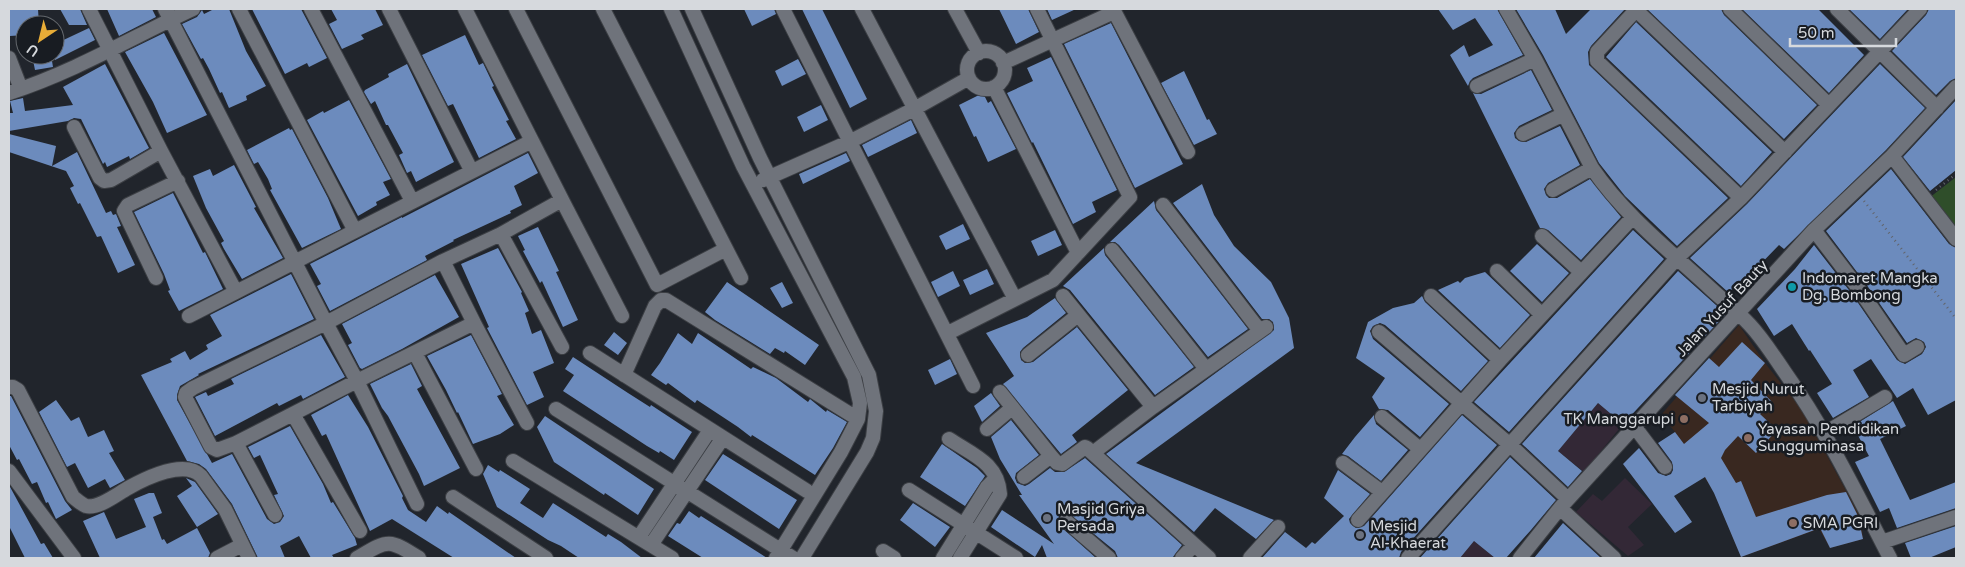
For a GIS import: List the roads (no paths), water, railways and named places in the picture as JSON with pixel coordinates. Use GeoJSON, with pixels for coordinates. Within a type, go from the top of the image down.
{"type":"FeatureCollection","features":[{"type":"Feature","properties":{"kind":"street"},"geometry":{"type":"LineString","coordinates":[[89,9],[161,151],[236,292]]}},
{"type":"Feature","properties":{"kind":"street"},"geometry":{"type":"LineString","coordinates":[[9,58],[15,91],[65,73],[110,52],[168,14],[193,9]]}},
{"type":"Feature","properties":{"kind":"street"},"geometry":{"type":"LineString","coordinates":[[239,9],[355,231]]}},
{"type":"Feature","properties":{"kind":"street"},"geometry":{"type":"LineString","coordinates":[[311,9],[412,202]]}},
{"type":"Feature","properties":{"kind":"street"},"geometry":{"type":"LineString","coordinates":[[388,9],[471,170]]}},
{"type":"Feature","properties":{"kind":"street"},"geometry":{"type":"LineString","coordinates":[[465,9],[622,316]]}},
{"type":"Feature","properties":{"kind":"street"},"geometry":{"type":"LineString","coordinates":[[516,9],[657,285],[726,249]]}},
{"type":"Feature","properties":{"kind":"street"},"geometry":{"type":"LineString","coordinates":[[603,9],[741,278]]}},
{"type":"Feature","properties":{"kind":"street"},"geometry":{"type":"LineString","coordinates":[[671,9],[743,166],[854,377],[860,403],[858,419],[841,452],[778,554]]}},
{"type":"Feature","properties":{"kind":"street"},"geometry":{"type":"LineString","coordinates":[[692,9],[760,158],[869,375],[876,411],[873,438],[868,452],[802,558]]}},
{"type":"Feature","properties":{"kind":"street"},"geometry":{"type":"LineString","coordinates":[[783,9],[974,386]]}},
{"type":"Feature","properties":{"kind":"street"},"geometry":{"type":"LineString","coordinates":[[862,9],[1015,299]]}},
{"type":"Feature","properties":{"kind":"street"},"geometry":{"type":"LineString","coordinates":[[955,9],[979,53]]}},
{"type":"Feature","properties":{"kind":"street"},"geometry":{"type":"LineString","coordinates":[[948,333],[1053,280],[1130,197],[1037,9]]}},
{"type":"Feature","properties":{"kind":"street"},"geometry":{"type":"LineString","coordinates":[[1506,9],[1535,59],[1592,168],[1613,196],[1633,217],[1739,314],[1766,344],[1825,433],[1890,558]]}},
{"type":"Feature","properties":{"kind":"street"},"geometry":{"type":"LineString","coordinates":[[1730,9],[1829,105]]}},
{"type":"Feature","properties":{"kind":"street"},"geometry":{"type":"LineString","coordinates":[[1837,9],[1937,108]]}},
{"type":"Feature","properties":{"kind":"street"},"geometry":{"type":"LineString","coordinates":[[1408,558],[1677,258],[1741,198],[1920,9]]}},
{"type":"Feature","properties":{"kind":"street"},"geometry":{"type":"LineString","coordinates":[[1003,63],[1113,10],[1188,152]]}},
{"type":"Feature","properties":{"kind":"street"},"geometry":{"type":"LineString","coordinates":[[1741,198],[1597,61],[1597,52],[1636,10],[1784,152]]}},
{"type":"Feature","properties":{"kind":"street"},"geometry":{"type":"LineString","coordinates":[[168,14],[294,262],[357,381],[417,504]]}},
{"type":"Feature","properties":{"kind":"street"},"geometry":{"type":"LineString","coordinates":[[991,52],[1003,63],[1004,72],[1002,79],[994,87],[988,89],[977,86],[969,78],[967,66],[973,56],[979,53],[991,52]]}},
{"type":"Feature","properties":{"kind":"street"},"geometry":{"type":"LineString","coordinates":[[1477,86],[1535,59]]}},
{"type":"Feature","properties":{"kind":"street"},"geometry":{"type":"LineString","coordinates":[[753,184],[851,141],[969,78]]}},
{"type":"Feature","properties":{"kind":"street"},"geometry":{"type":"LineString","coordinates":[[994,87],[1078,253]]}},
{"type":"Feature","properties":{"kind":"street","name":"Jalan Yusuf Bauty"},"geometry":{"type":"LineString","coordinates":[[1520,558],[1564,504],[1814,230],[1892,156],[1956,87]]}},
{"type":"Feature","properties":{"kind":"street"},"geometry":{"type":"LineString","coordinates":[[1523,134],[1564,114]]}},
{"type":"Feature","properties":{"kind":"street"},"geometry":{"type":"LineString","coordinates":[[74,127],[100,178],[104,181],[111,180],[161,151]]}},
{"type":"Feature","properties":{"kind":"street"},"geometry":{"type":"LineString","coordinates":[[189,316],[471,170],[532,141]]}},
{"type":"Feature","properties":{"kind":"street"},"geometry":{"type":"LineString","coordinates":[[1892,156],[1956,239]]}},
{"type":"Feature","properties":{"kind":"street"},"geometry":{"type":"LineString","coordinates":[[743,166],[760,158]]}},
{"type":"Feature","properties":{"kind":"street"},"geometry":{"type":"LineString","coordinates":[[1552,190],[1592,168]]}},
{"type":"Feature","properties":{"kind":"street"},"geometry":{"type":"LineString","coordinates":[[156,278],[124,211],[128,205],[178,180]]}},
{"type":"Feature","properties":{"kind":"street"},"geometry":{"type":"LineString","coordinates":[[474,323],[220,450],[211,447],[185,397],[193,388],[326,323],[443,261],[501,234],[562,200]]}},
{"type":"Feature","properties":{"kind":"street"},"geometry":{"type":"LineString","coordinates":[[1094,452],[1153,407],[1263,329],[1164,205]]}},
{"type":"Feature","properties":{"kind":"street"},"geometry":{"type":"LineString","coordinates":[[1358,520],[1541,314],[1633,217]]}},
{"type":"Feature","properties":{"kind":"street"},"geometry":{"type":"LineString","coordinates":[[1814,230],[1859,288],[1904,355],[1917,347]]}},
{"type":"Feature","properties":{"kind":"street"},"geometry":{"type":"LineString","coordinates":[[501,234],[562,347]]}},
{"type":"Feature","properties":{"kind":"street"},"geometry":{"type":"LineString","coordinates":[[1542,236],[1581,272]]}},
{"type":"Feature","properties":{"kind":"street"},"geometry":{"type":"LineString","coordinates":[[1112,250],[1206,369]]}},
{"type":"Feature","properties":{"kind":"street"},"geometry":{"type":"LineString","coordinates":[[443,261],[527,423]]}},
{"type":"Feature","properties":{"kind":"street"},"geometry":{"type":"LineString","coordinates":[[1497,271],[1541,314]]}},
{"type":"Feature","properties":{"kind":"street"},"geometry":{"type":"LineString","coordinates":[[1063,296],[1153,407]]}},
{"type":"Feature","properties":{"kind":"street"},"geometry":{"type":"LineString","coordinates":[[1431,296],[1500,360]]}},
{"type":"Feature","properties":{"kind":"street"},"geometry":{"type":"LineString","coordinates":[[624,375],[654,306],[661,300],[666,300],[858,419]]}},
{"type":"Feature","properties":{"kind":"street"},"geometry":{"type":"LineString","coordinates":[[1028,355],[1078,315]]}},
{"type":"Feature","properties":{"kind":"street"},"geometry":{"type":"LineString","coordinates":[[1379,332],[1461,405],[1509,444],[1614,558]]}},
{"type":"Feature","properties":{"kind":"street"},"geometry":{"type":"LineString","coordinates":[[416,353],[476,469]]}},
{"type":"Feature","properties":{"kind":"street"},"geometry":{"type":"LineString","coordinates":[[590,354],[807,491]]}},
{"type":"Feature","properties":{"kind":"street"},"geometry":{"type":"LineString","coordinates":[[854,377],[869,375]]}},
{"type":"Feature","properties":{"kind":"street"},"geometry":{"type":"LineString","coordinates":[[9,387],[18,390],[73,497],[79,502],[86,506],[100,504],[131,486],[167,472],[181,468],[197,471],[225,509],[249,558]]}},
{"type":"Feature","properties":{"kind":"street"},"geometry":{"type":"LineString","coordinates":[[1000,392],[1059,465],[1085,447],[1094,452],[1209,558]]}},
{"type":"Feature","properties":{"kind":"street"},"geometry":{"type":"LineString","coordinates":[[1825,433],[1884,397]]}},
{"type":"Feature","properties":{"kind":"street"},"geometry":{"type":"LineString","coordinates":[[987,429],[1012,408]]}},
{"type":"Feature","properties":{"kind":"street"},"geometry":{"type":"LineString","coordinates":[[556,409],[680,488],[778,554],[793,558]]}},
{"type":"Feature","properties":{"kind":"street"},"geometry":{"type":"LineString","coordinates":[[294,414],[360,532]]}},
{"type":"Feature","properties":{"kind":"street"},"geometry":{"type":"LineString","coordinates":[[1382,417],[1420,449]]}},
{"type":"Feature","properties":{"kind":"street"},"geometry":{"type":"LineString","coordinates":[[1634,426],[1665,467]]}},
{"type":"Feature","properties":{"kind":"street"},"geometry":{"type":"LineString","coordinates":[[651,545],[710,430]]}},
{"type":"Feature","properties":{"kind":"street"},"geometry":{"type":"LineString","coordinates":[[638,537],[722,438]]}},
{"type":"Feature","properties":{"kind":"street"},"geometry":{"type":"LineString","coordinates":[[949,439],[989,465],[991,483],[970,529],[960,558]]}},
{"type":"Feature","properties":{"kind":"street"},"geometry":{"type":"LineString","coordinates":[[236,443],[275,515]]}},
{"type":"Feature","properties":{"kind":"street"},"geometry":{"type":"LineString","coordinates":[[1024,478],[1051,456]]}},
{"type":"Feature","properties":{"kind":"street"},"geometry":{"type":"LineString","coordinates":[[513,461],[672,558]]}},
{"type":"Feature","properties":{"kind":"street"},"geometry":{"type":"LineString","coordinates":[[1343,463],[1382,492]]}},
{"type":"Feature","properties":{"kind":"street"},"geometry":{"type":"LineString","coordinates":[[9,471],[74,558]]}},
{"type":"Feature","properties":{"kind":"street"},"geometry":{"type":"LineString","coordinates":[[944,558],[1000,494],[991,483]]}},
{"type":"Feature","properties":{"kind":"street"},"geometry":{"type":"LineString","coordinates":[[910,490],[1016,558]]}},
{"type":"Feature","properties":{"kind":"street"},"geometry":{"type":"LineString","coordinates":[[453,498],[546,558]]}},
{"type":"Feature","properties":{"kind":"street"},"geometry":{"type":"LineString","coordinates":[[1882,542],[1956,517]]}},
{"type":"Feature","properties":{"kind":"street"},"geometry":{"type":"LineString","coordinates":[[1066,521],[1104,554]]}},
{"type":"Feature","properties":{"kind":"street"},"geometry":{"type":"LineString","coordinates":[[1250,558],[1278,527]]}},
{"type":"Feature","properties":{"kind":"street"},"geometry":{"type":"LineString","coordinates":[[357,558],[381,544],[390,543],[399,545],[419,558]]}},
{"type":"Feature","properties":{"kind":"street"},"geometry":{"type":"LineString","coordinates":[[218,558],[242,545]]}},
{"type":"Feature","properties":{"kind":"street"},"geometry":{"type":"LineString","coordinates":[[1182,558],[1194,545]]}},
{"type":"Feature","properties":{"kind":"street"},"geometry":{"type":"LineString","coordinates":[[1087,558],[1104,554]]}},
{"type":"Feature","properties":{"kind":"place","name":"Indomaret Mangka Dg. Bombong"},"geometry":{"type":"Point","coordinates":[1792,287]}},
{"type":"Feature","properties":{"kind":"place","name":"Mesjid Nurut Tarbiyah"},"geometry":{"type":"Point","coordinates":[1702,398]}},
{"type":"Feature","properties":{"kind":"place","name":"TK Manggarupi"},"geometry":{"type":"Point","coordinates":[1684,419]}},
{"type":"Feature","properties":{"kind":"place","name":"Yayasan Pendidikan Sungguminasa"},"geometry":{"type":"Point","coordinates":[1748,438]}},
{"type":"Feature","properties":{"kind":"place","name":"Masjid Griya Persada"},"geometry":{"type":"Point","coordinates":[1047,518]}},
{"type":"Feature","properties":{"kind":"place","name":"SMA PGRI"},"geometry":{"type":"Point","coordinates":[1793,523]}},
{"type":"Feature","properties":{"kind":"place","name":"Mesjid Al-Khaerat"},"geometry":{"type":"Point","coordinates":[1360,535]}}]}
